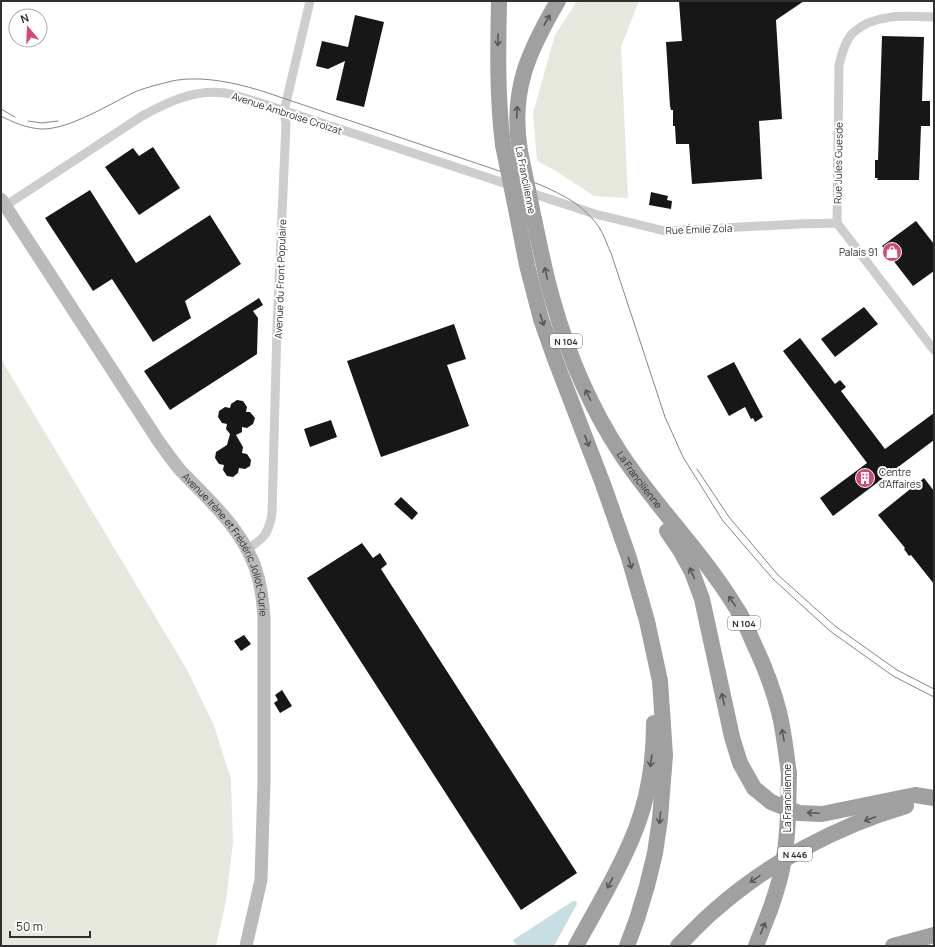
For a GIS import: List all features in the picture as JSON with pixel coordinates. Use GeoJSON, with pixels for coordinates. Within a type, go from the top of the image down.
{"type":"FeatureCollection","features":[{"type":"Feature","properties":{"kind":"highway","name":"La Francilienne"},"geometry":{"type":"LineString","coordinates":[[499,1],[500,122],[503,145],[527,265],[541,318],[555,359],[603,484],[629,558],[647,621],[660,681],[665,755],[660,819],[655,853],[647,886],[627,946]]}},
{"type":"Feature","properties":{"kind":"highway","name":"La Francilienne"},"geometry":{"type":"LineString","coordinates":[[558,1],[533,48],[522,79],[517,109],[520,151],[552,301],[575,367],[587,394],[614,443],[650,496],[662,508],[717,579],[736,607],[749,632],[771,684],[779,712],[789,774],[788,817],[784,862],[770,910],[756,946]]}},
{"type":"Feature","properties":{"kind":"highway"},"geometry":{"type":"LineString","coordinates":[[650,496],[654,513],[680,550],[692,572],[702,599],[732,737],[740,763],[754,788],[771,802],[800,813],[822,814],[915,795],[934,798]]}},
{"type":"Feature","properties":{"kind":"highway"},"geometry":{"type":"LineString","coordinates":[[576,946],[612,879],[638,824],[648,782],[652,754],[654,725],[653,699],[660,681]]}},
{"type":"Feature","properties":{"kind":"highway","name":"N 446"},"geometry":{"type":"LineString","coordinates":[[678,946],[714,910],[752,881],[805,848],[846,828],[893,810],[934,798]]}},
{"type":"Feature","properties":{"kind":"highway"},"geometry":{"type":"LineString","coordinates":[[893,946],[934,935]]}},
{"type":"Feature","properties":{"kind":"main road","name":"Avenue Irène et Frédéric Joliot-Curie"},"geometry":{"type":"LineString","coordinates":[[3,202],[159,442],[180,470],[224,516],[247,549],[255,566],[264,603],[264,782],[261,880],[246,946]]}},
{"type":"Feature","properties":{"kind":"street","name":"Avenue du Front Populaire"},"geometry":{"type":"LineString","coordinates":[[247,549],[258,542],[266,534],[270,525],[272,513],[277,328],[286,124],[284,111],[310,1]]}},
{"type":"Feature","properties":{"kind":"street","name":"Rue Jules Guesde"},"geometry":{"type":"LineString","coordinates":[[837,223],[839,65],[843,48],[853,32],[868,23],[885,18],[934,17]]}},
{"type":"Feature","properties":{"kind":"street","name":"Avenue Ambroise Croizat"},"geometry":{"type":"LineString","coordinates":[[3,202],[164,104],[180,97],[196,93],[213,92],[226,93],[398,150],[497,180]]}},
{"type":"Feature","properties":{"kind":"street","name":"Rue Émile Zola"},"geometry":{"type":"LineString","coordinates":[[497,180],[590,213],[642,227],[665,231],[837,223]]}},
{"type":"Feature","properties":{"kind":"street"},"geometry":{"type":"LineString","coordinates":[[837,223],[879,276],[934,350]]}},
{"type":"Feature","properties":{"kind":"shaded area"},"geometry":{"type":"Polygon","coordinates":[[[577,1],[639,1],[621,47],[628,198],[594,196],[556,171],[537,161],[533,113],[555,35],[577,1]]]}},
{"type":"Feature","properties":{"kind":"shaded area"},"geometry":{"type":"Polygon","coordinates":[[[1,359],[186,668],[213,723],[231,779],[233,842],[226,901],[216,946],[1,946],[1,359]]]}},
{"type":"Feature","properties":{"kind":"water"},"geometry":{"type":"Polygon","coordinates":[[[573,901],[576,901],[577,904],[554,946],[517,946],[513,940],[573,901]]]}},
{"type":"Feature","properties":{"kind":"building"},"geometry":{"type":"Polygon","coordinates":[[[679,1],[804,1],[776,20],[782,119],[759,121],[762,179],[692,184],[689,144],[676,144],[675,126],[673,126],[673,110],[671,110],[670,106],[666,42],[682,41],[679,1]]]}},
{"type":"Feature","properties":{"kind":"building"},"geometry":{"type":"Polygon","coordinates":[[[355,15],[384,22],[364,107],[336,100],[345,61],[328,69],[316,66],[322,41],[348,47],[355,15]]]}},
{"type":"Feature","properties":{"kind":"building"},"geometry":{"type":"Polygon","coordinates":[[[882,36],[924,37],[922,101],[930,101],[930,126],[921,126],[919,180],[877,180],[878,178],[875,178],[875,160],[878,160],[882,36]]]}},
{"type":"Feature","properties":{"kind":"building"},"geometry":{"type":"Polygon","coordinates":[[[153,147],[180,188],[139,215],[105,167],[133,148],[139,156],[153,147]]]}},
{"type":"Feature","properties":{"kind":"building"},"geometry":{"type":"Polygon","coordinates":[[[90,190],[136,263],[210,215],[241,264],[185,301],[191,318],[153,342],[112,279],[93,291],[45,218],[90,190]]]}},
{"type":"Feature","properties":{"kind":"building"},"geometry":{"type":"Polygon","coordinates":[[[651,192],[668,196],[667,200],[672,201],[671,209],[649,205],[651,192]]]}},
{"type":"Feature","properties":{"kind":"building"},"geometry":{"type":"Polygon","coordinates":[[[916,221],[934,244],[934,271],[913,286],[882,246],[916,221]]]}},
{"type":"Feature","properties":{"kind":"building"},"geometry":{"type":"Polygon","coordinates":[[[259,298],[263,305],[253,311],[258,318],[257,354],[170,410],[144,371],[259,298]]]}},
{"type":"Feature","properties":{"kind":"building"},"geometry":{"type":"Polygon","coordinates":[[[864,307],[878,324],[835,357],[821,339],[864,307]]]}},
{"type":"Feature","properties":{"kind":"building"},"geometry":{"type":"Polygon","coordinates":[[[454,324],[466,359],[447,365],[469,426],[381,457],[347,361],[454,324]]]}},
{"type":"Feature","properties":{"kind":"building"},"geometry":{"type":"Polygon","coordinates":[[[800,338],[835,384],[840,380],[846,387],[841,391],[885,449],[934,413],[934,440],[833,516],[820,498],[867,463],[783,351],[800,338]]]}},
{"type":"Feature","properties":{"kind":"building"},"geometry":{"type":"Polygon","coordinates":[[[734,362],[763,417],[755,422],[753,418],[751,419],[745,407],[729,416],[707,376],[734,362]]]}},
{"type":"Feature","properties":{"kind":"building"},"geometry":{"type":"Polygon","coordinates":[[[237,400],[243,401],[247,407],[246,412],[250,412],[255,418],[253,424],[247,428],[242,427],[242,432],[236,435],[243,447],[242,453],[247,454],[251,460],[250,466],[245,469],[239,468],[238,473],[233,477],[227,476],[223,470],[224,465],[219,464],[215,458],[216,452],[227,445],[230,434],[226,429],[227,424],[222,423],[218,417],[219,411],[225,407],[230,408],[231,404],[237,400]]]}},
{"type":"Feature","properties":{"kind":"building"},"geometry":{"type":"Polygon","coordinates":[[[331,420],[337,437],[310,447],[304,429],[331,420]]]}},
{"type":"Feature","properties":{"kind":"building"},"geometry":{"type":"Polygon","coordinates":[[[924,478],[934,491],[934,584],[911,555],[909,556],[904,549],[905,548],[878,515],[924,478]]]}},
{"type":"Feature","properties":{"kind":"building"},"geometry":{"type":"Polygon","coordinates":[[[401,497],[418,513],[412,520],[394,504],[401,497]]]}},
{"type":"Feature","properties":{"kind":"building"},"geometry":{"type":"Polygon","coordinates":[[[362,543],[373,558],[380,553],[387,564],[381,569],[577,873],[521,910],[307,578],[362,543]]]}},
{"type":"Feature","properties":{"kind":"building"},"geometry":{"type":"Polygon","coordinates":[[[244,635],[251,644],[241,651],[234,641],[244,635]]]}},
{"type":"Feature","properties":{"kind":"building"},"geometry":{"type":"Polygon","coordinates":[[[282,690],[292,706],[280,713],[274,703],[278,700],[275,695],[282,690]]]}},
{"type":"Feature","properties":{"kind":"tram line"},"geometry":{"type":"LineString","coordinates":[[1,116],[31,128],[52,128],[77,121],[137,91],[183,79],[207,79],[265,92],[538,184],[572,201],[593,219],[602,233],[611,253],[665,417],[683,457],[723,521],[773,579],[830,631],[893,676],[934,697]]}},
{"type":"Feature","properties":{"kind":"tram line"},"geometry":{"type":"LineString","coordinates":[[1,109],[15,117]]}},
{"type":"Feature","properties":{"kind":"tram line"},"geometry":{"type":"LineString","coordinates":[[28,121],[42,123],[58,121]]}},
{"type":"Feature","properties":{"kind":"tram line"},"geometry":{"type":"LineString","coordinates":[[697,469],[729,517],[778,575],[835,626],[897,670],[934,689]]}},
{"type":"Feature","properties":{"kind":"place","name":"Palais 91"},"geometry":{"type":"Point","coordinates":[892,252]}},
{"type":"Feature","properties":{"kind":"place","name":"Centre d'Affaires"},"geometry":{"type":"Point","coordinates":[865,478]}}]}
